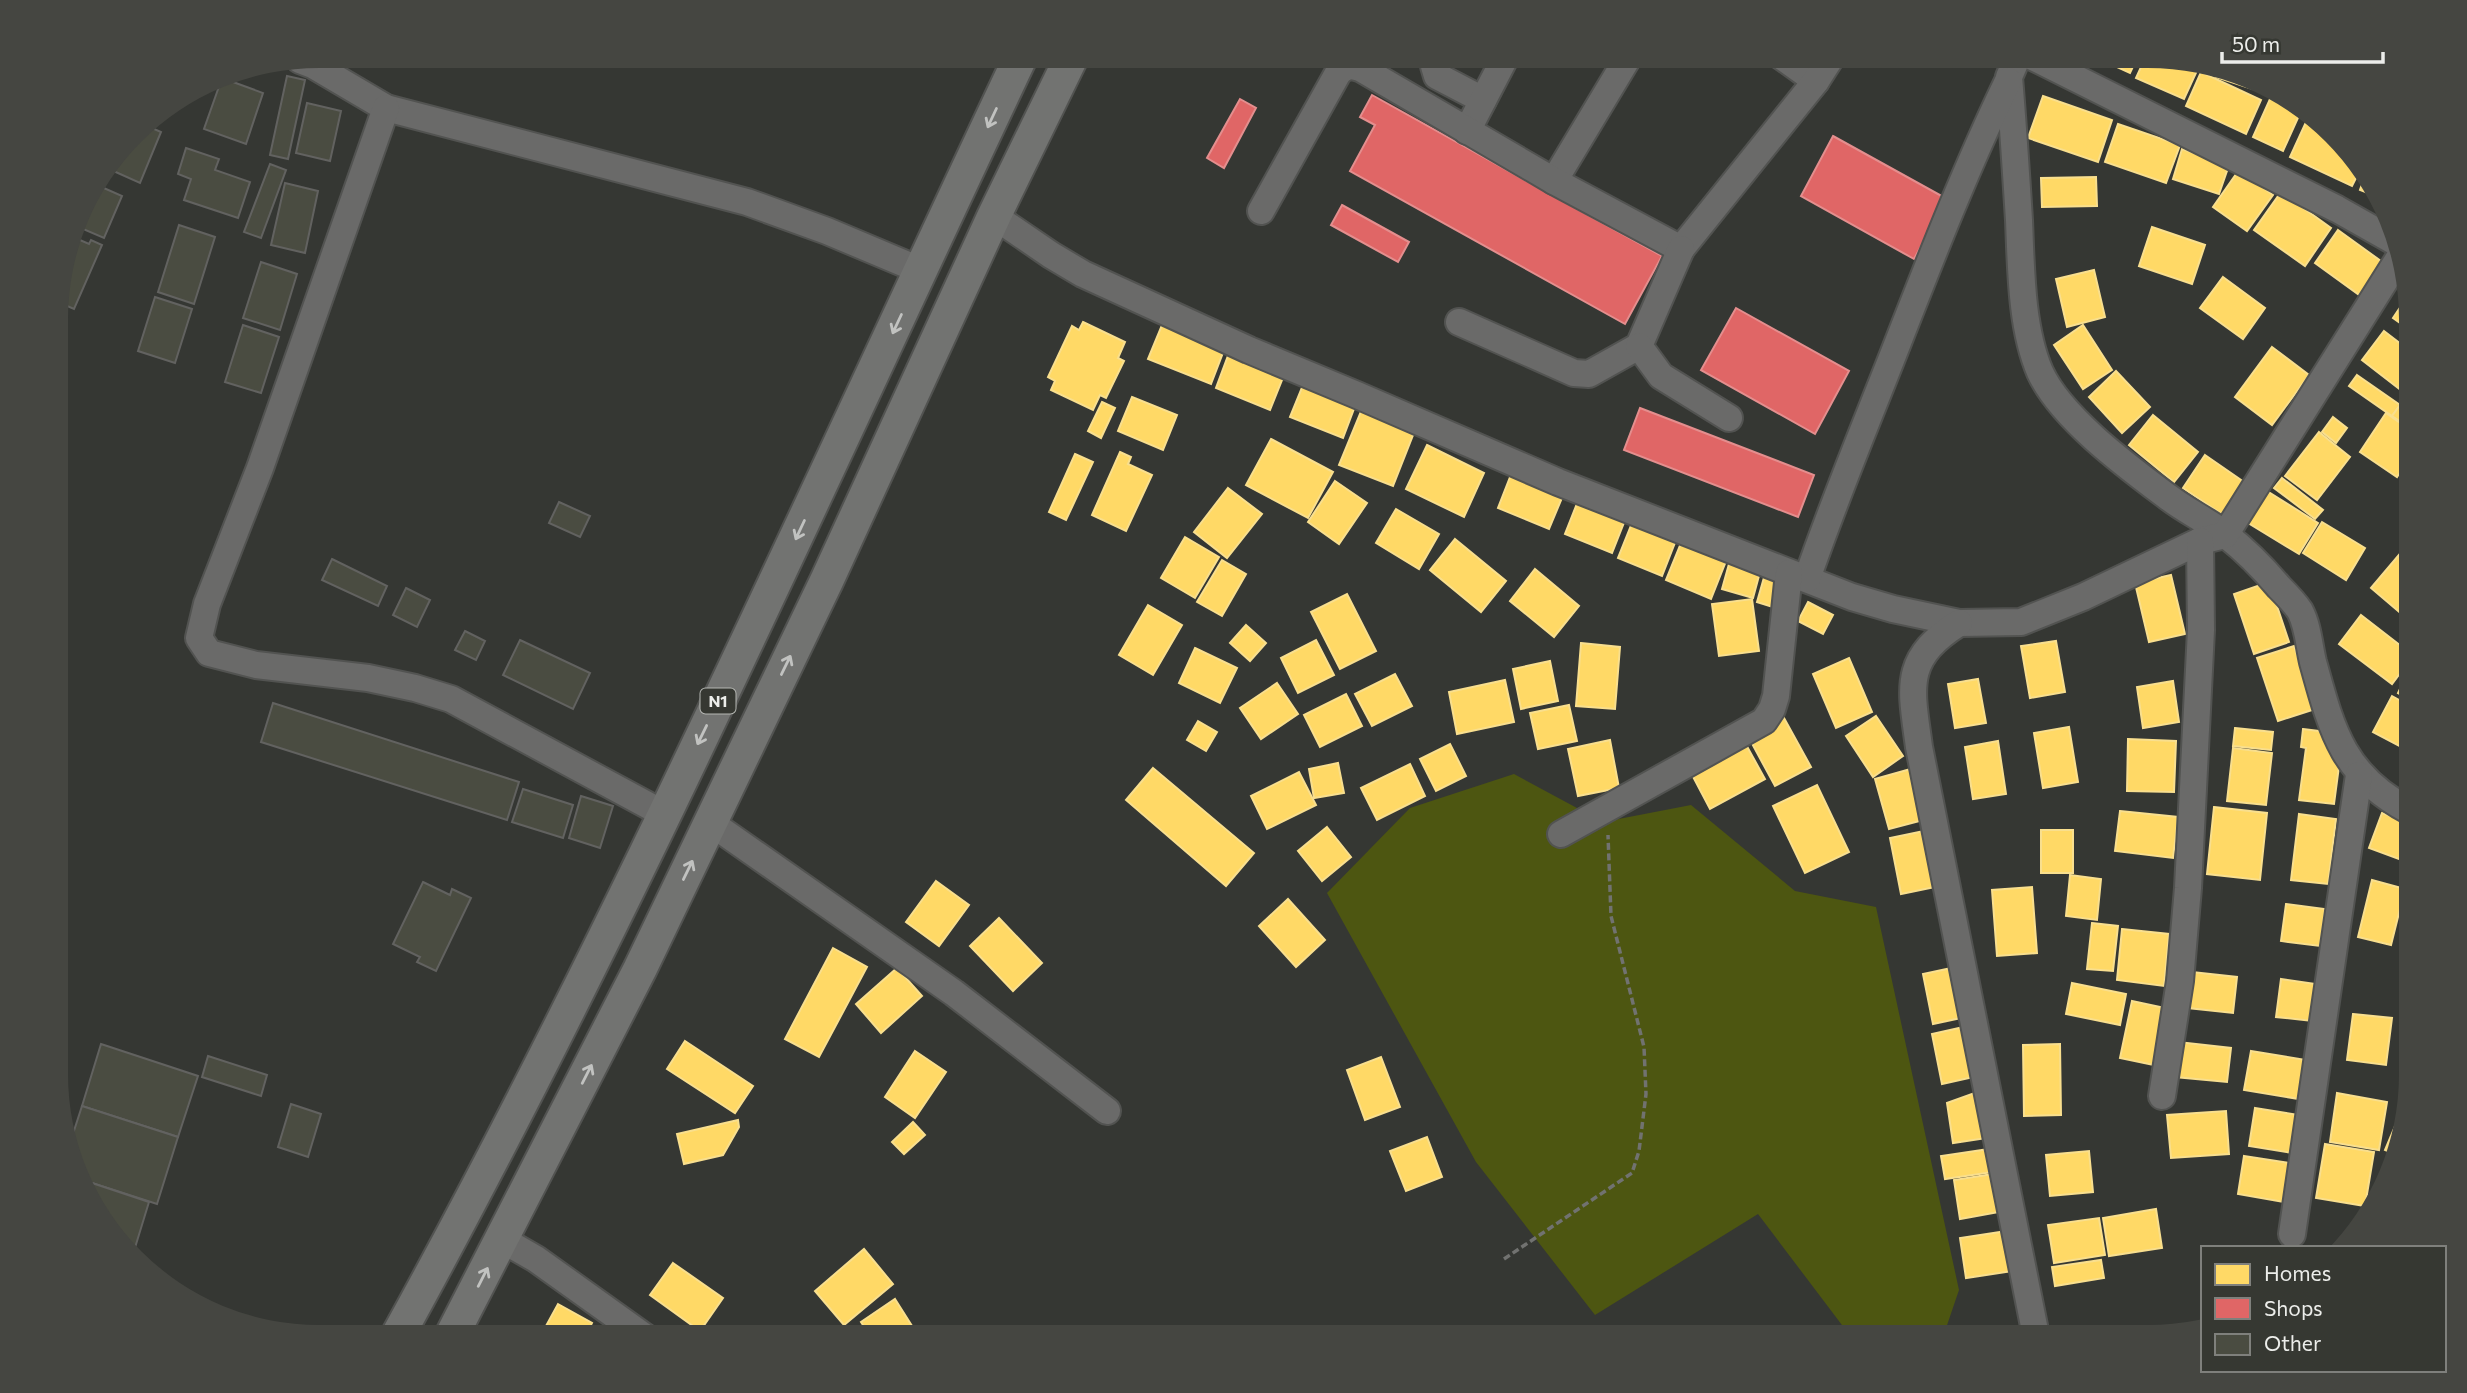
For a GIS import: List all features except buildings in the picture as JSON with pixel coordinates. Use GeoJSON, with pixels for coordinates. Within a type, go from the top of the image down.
{"type":"FeatureCollection","features":[{"type":"Feature","properties":{"kind":"main road","name":"N1"},"geometry":{"type":"LineString","coordinates":[[403,1325],[511,1125],[664,814],[1015,68]]}},
{"type":"Feature","properties":{"kind":"main road","name":"N1"},"geometry":{"type":"LineString","coordinates":[[457,1325],[640,969],[827,580],[994,216],[1066,68]]}},
{"type":"Feature","properties":{"kind":"street"},"geometry":{"type":"LineString","coordinates":[[318,68],[386,108],[747,202],[827,231],[922,271]]}},
{"type":"Feature","properties":{"kind":"street"},"geometry":{"type":"LineString","coordinates":[[1261,211],[1343,68]]}},
{"type":"Feature","properties":{"kind":"street"},"geometry":{"type":"LineString","coordinates":[[1359,68],[1554,181],[1681,249]]}},
{"type":"Feature","properties":{"kind":"street"},"geometry":{"type":"LineString","coordinates":[[1435,68],[1437,76],[1483,100]]}},
{"type":"Feature","properties":{"kind":"street"},"geometry":{"type":"LineString","coordinates":[[1467,131],[1500,68]]}},
{"type":"Feature","properties":{"kind":"street"},"geometry":{"type":"LineString","coordinates":[[1554,181],[1622,68]]}},
{"type":"Feature","properties":{"kind":"street"},"geometry":{"type":"LineString","coordinates":[[1798,68],[1816,81]]}},
{"type":"Feature","properties":{"kind":"street"},"geometry":{"type":"LineString","coordinates":[[1459,323],[1574,373],[1589,374],[1639,346],[1681,249],[1824,68]]}},
{"type":"Feature","properties":{"kind":"street"},"geometry":{"type":"LineString","coordinates":[[2014,68],[2023,290],[2032,344],[2040,372],[2053,393],[2081,424],[2213,538],[2265,572],[2301,613],[2322,696],[2350,763],[2359,775],[2399,805]]}},
{"type":"Feature","properties":{"kind":"street"},"geometry":{"type":"LineString","coordinates":[[1561,834],[1764,721],[1772,709],[1798,576],[1829,516],[1940,236],[2014,68]]}},
{"type":"Feature","properties":{"kind":"street"},"geometry":{"type":"LineString","coordinates":[[2055,68],[2337,209],[2384,235]]}},
{"type":"Feature","properties":{"kind":"street"},"geometry":{"type":"LineString","coordinates":[[386,108],[260,468],[207,604],[199,638],[209,653],[256,665],[368,678],[451,699],[664,814]]}},
{"type":"Feature","properties":{"kind":"street"},"geometry":{"type":"LineString","coordinates":[[994,216],[1083,274],[1248,350],[1558,482],[1873,603],[1959,622],[2001,624],[2035,618],[2213,538]]}},
{"type":"Feature","properties":{"kind":"street"},"geometry":{"type":"LineString","coordinates":[[2162,1096],[2180,982],[2188,888],[2201,630],[2213,538],[2393,267]]}},
{"type":"Feature","properties":{"kind":"street"},"geometry":{"type":"LineString","coordinates":[[1639,346],[1661,376],[1729,418]]}},
{"type":"Feature","properties":{"kind":"street"},"geometry":{"type":"LineString","coordinates":[[1959,622],[1937,636],[1916,664],[1912,685],[1914,711],[2034,1325]]}},
{"type":"Feature","properties":{"kind":"street"},"geometry":{"type":"LineString","coordinates":[[2292,1234],[2359,775]]}},
{"type":"Feature","properties":{"kind":"street"},"geometry":{"type":"LineString","coordinates":[[710,823],[954,993],[1107,1111]]}},
{"type":"Feature","properties":{"kind":"street"},"geometry":{"type":"LineString","coordinates":[[503,1240],[536,1259],[628,1325]]}},
{"type":"Feature","properties":{"kind":"path"},"geometry":{"type":"LineString","coordinates":[[1504,1259],[1632,1173],[1639,1151],[1646,1094],[1644,1048],[1611,916],[1607,826],[1610,805]]}},
{"type":"Feature","properties":{"kind":"green space"},"geometry":{"type":"Polygon","coordinates":[[[1514,774],[1603,822],[1691,805],[1795,891],[1876,907],[1959,1290],[1947,1325],[1842,1325],[1758,1214],[1595,1315],[1476,1162],[1327,893],[1410,808],[1514,774]]]}}]}
